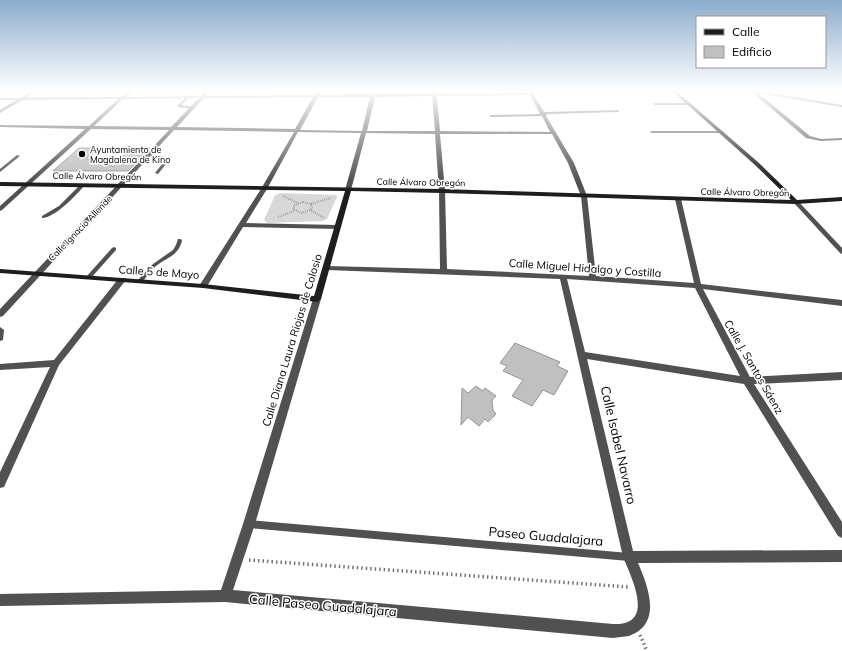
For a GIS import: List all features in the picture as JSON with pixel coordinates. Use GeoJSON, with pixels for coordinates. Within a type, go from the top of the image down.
{"type":"FeatureCollection","features":[{"type":"Feature","properties":{"kind":"street"},"geometry":{"type":"LineString","coordinates":[[0,209],[98,120]]}},
{"type":"Feature","properties":{"kind":"street","name":"Calle Ignacio Allende"},"geometry":{"type":"LineString","coordinates":[[0,314],[181,120]]}},
{"type":"Feature","properties":{"kind":"street"},"geometry":{"type":"LineString","coordinates":[[203,286],[264,189],[302,120]]}},
{"type":"Feature","properties":{"kind":"street","name":"Calle Diana Laura Riojas de Colosio"},"geometry":{"type":"LineString","coordinates":[[224,596],[249,524],[327,268],[367,120]]}},
{"type":"Feature","properties":{"kind":"street"},"geometry":{"type":"LineString","coordinates":[[436,120],[442,192],[444,271]]}},
{"type":"Feature","properties":{"kind":"street"},"geometry":{"type":"LineString","coordinates":[[547,120],[571,163],[584,196],[593,279]]}},
{"type":"Feature","properties":{"kind":"street"},"geometry":{"type":"LineString","coordinates":[[707,120],[796,202],[842,252]]}},
{"type":"Feature","properties":{"kind":"street"},"geometry":{"type":"LineString","coordinates":[[789,120],[808,136],[821,140],[842,139]]}},
{"type":"Feature","properties":{"kind":"street"},"geometry":{"type":"LineString","coordinates":[[0,126],[173,130],[553,133]]}},
{"type":"Feature","properties":{"kind":"street","name":"Calle Álvaro Obregón"},"geometry":{"type":"LineString","coordinates":[[0,184],[122,185],[442,192],[796,202],[842,199]]}},
{"type":"Feature","properties":{"kind":"street","name":"Calle J. Santos Sáenz"},"geometry":{"type":"LineString","coordinates":[[678,199],[698,286],[746,381],[842,532]]}},
{"type":"Feature","properties":{"kind":"street"},"geometry":{"type":"LineString","coordinates":[[242,225],[338,227]]}},
{"type":"Feature","properties":{"kind":"street","name":"Calle Miguel Hidalgo y Costilla"},"geometry":{"type":"LineString","coordinates":[[327,268],[444,271],[698,286],[842,303]]}},
{"type":"Feature","properties":{"kind":"street","name":"Calle 5 de Mayo"},"geometry":{"type":"LineString","coordinates":[[0,271],[203,286],[317,299]]}},
{"type":"Feature","properties":{"kind":"street","name":"Calle Isabel Navarro"},"geometry":{"type":"LineString","coordinates":[[563,277],[629,557],[643,589],[644,604],[639,622]]}},
{"type":"Feature","properties":{"kind":"street"},"geometry":{"type":"LineString","coordinates":[[0,483],[56,363],[122,280]]}},
{"type":"Feature","properties":{"kind":"street"},"geometry":{"type":"LineString","coordinates":[[0,330],[0,338]]}},
{"type":"Feature","properties":{"kind":"street"},"geometry":{"type":"LineString","coordinates":[[582,355],[746,381],[842,376]]}},
{"type":"Feature","properties":{"kind":"street"},"geometry":{"type":"LineString","coordinates":[[0,368],[56,363]]}},
{"type":"Feature","properties":{"kind":"street","name":"Paseo Guadalajara"},"geometry":{"type":"LineString","coordinates":[[629,557],[842,556]]}},
{"type":"Feature","properties":{"kind":"street","name":"Calle Paseo Guadalajara"},"geometry":{"type":"LineString","coordinates":[[0,600],[224,596],[613,631],[630,629],[639,622]]}},
{"type":"Feature","properties":{"kind":"lane"},"geometry":{"type":"LineString","coordinates":[[652,132],[720,132]]}},
{"type":"Feature","properties":{"kind":"lane"},"geometry":{"type":"LineString","coordinates":[[150,155],[165,158],[164,164],[157,173]]}},
{"type":"Feature","properties":{"kind":"lane"},"geometry":{"type":"LineString","coordinates":[[0,171],[18,156]]}},
{"type":"Feature","properties":{"kind":"lane"},"geometry":{"type":"LineString","coordinates":[[44,217],[61,207],[83,185]]}},
{"type":"Feature","properties":{"kind":"lane"},"geometry":{"type":"LineString","coordinates":[[139,282],[155,264],[176,251],[179,247],[180,240]]}},
{"type":"Feature","properties":{"kind":"lane"},"geometry":{"type":"LineString","coordinates":[[88,278],[114,249]]}},
{"type":"Feature","properties":{"kind":"lane","name":"Paseo Guadalajara"},"geometry":{"type":"LineString","coordinates":[[249,524],[629,557]]}},
{"type":"Feature","properties":{"kind":"path"},"geometry":{"type":"LineString","coordinates":[[300,203],[311,204],[312,209],[303,213],[294,211],[293,206],[300,203]]}},
{"type":"Feature","properties":{"kind":"path"},"geometry":{"type":"LineString","coordinates":[[237,559],[643,589]]}},
{"type":"Feature","properties":{"kind":"path"},"geometry":{"type":"LineString","coordinates":[[639,622],[647,651]]}},
{"type":"Feature","properties":{"kind":"shaded area"},"geometry":{"type":"Polygon","coordinates":[[[281,193],[336,195],[337,197],[327,219],[323,221],[267,223],[264,220],[275,195],[281,193]]]}},
{"type":"Feature","properties":{"kind":"building","name":"Ayuntamiento de Magdalena de Kino"},"geometry":{"type":"Polygon","coordinates":[[[79,148],[98,148],[86,159],[106,160],[113,167],[130,148],[150,148],[128,171],[53,171],[79,148]]]}},
{"type":"Feature","properties":{"kind":"building"},"geometry":{"type":"Polygon","coordinates":[[[515,343],[560,362],[557,366],[568,371],[554,395],[543,390],[532,406],[512,396],[523,380],[503,371],[507,366],[500,363],[515,343]]]}},
{"type":"Feature","properties":{"kind":"building"},"geometry":{"type":"Polygon","coordinates":[[[476,386],[483,391],[485,388],[496,396],[492,400],[493,410],[496,414],[488,422],[485,419],[479,426],[468,417],[461,425],[462,388],[468,393],[476,386]]]}},
{"type":"Feature","properties":{"kind":"place","name":"Ayuntamiento de Magdalena de Kino"},"geometry":{"type":"Point","coordinates":[82,154]}}]}
